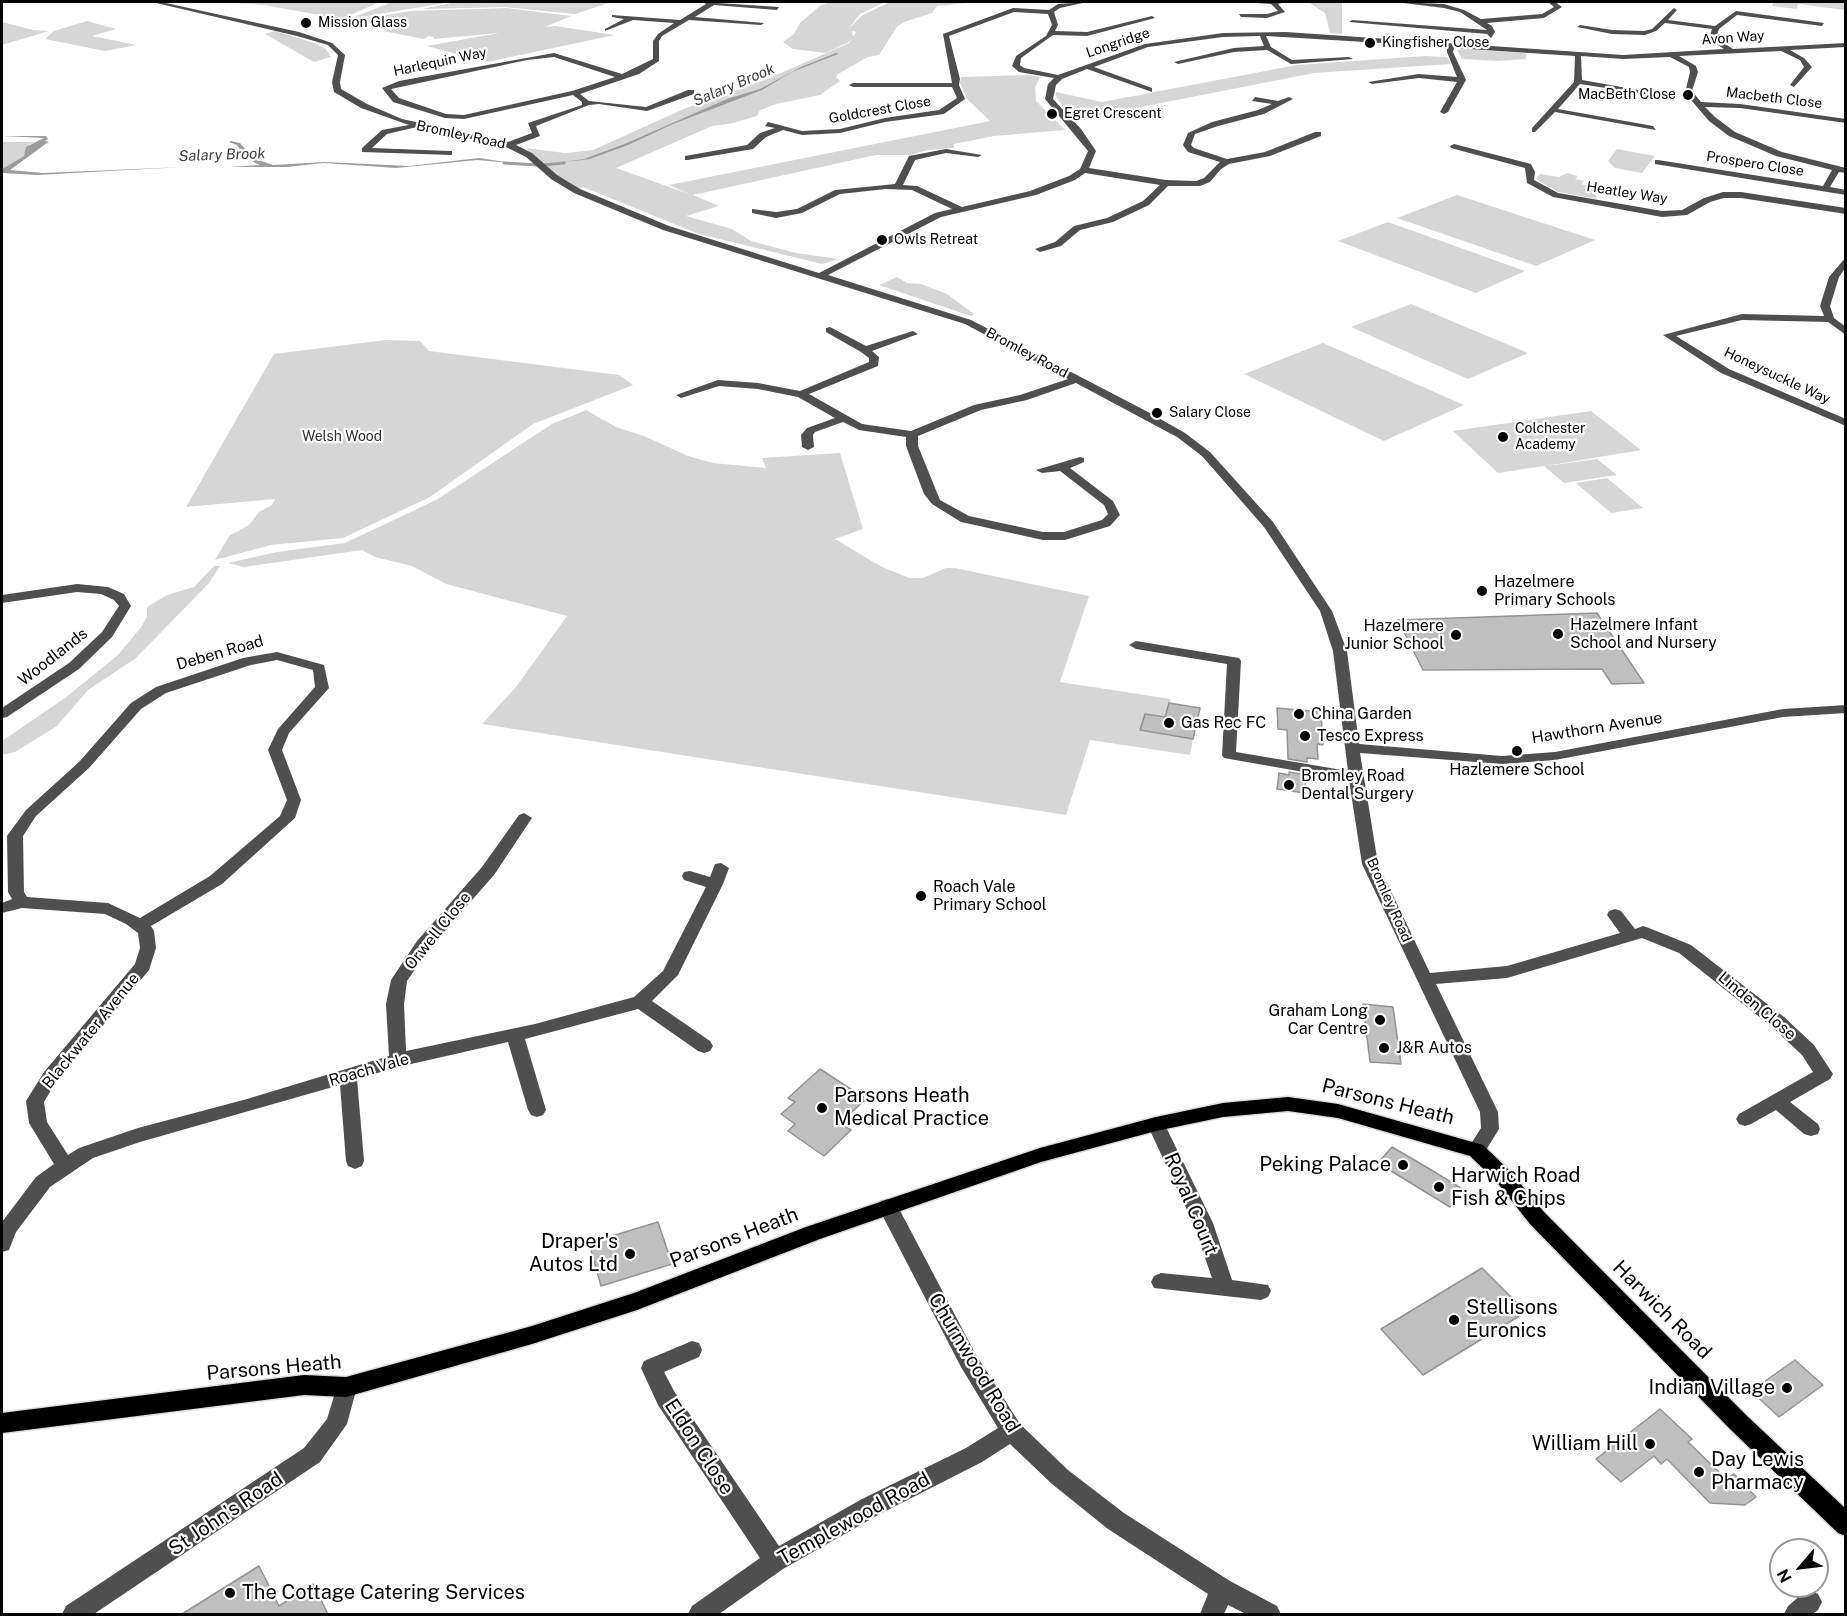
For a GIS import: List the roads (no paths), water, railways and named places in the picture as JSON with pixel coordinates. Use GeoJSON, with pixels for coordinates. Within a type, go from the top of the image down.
{"type":"FeatureCollection","features":[{"type":"Feature","properties":{"kind":"main road","name":"Parsons Heath"},"geometry":{"type":"LineString","coordinates":[[2,1423],[304,1385],[346,1387],[532,1335],[622,1306],[888,1207],[1040,1155],[1156,1124],[1223,1110],[1288,1104],[1338,1111],[1476,1150]]}},
{"type":"Feature","properties":{"kind":"main road","name":"Harwich Road"},"geometry":{"type":"LineString","coordinates":[[1476,1150],[1503,1176],[1537,1218],[1738,1422],[1845,1525]]}},
{"type":"Feature","properties":{"kind":"street","name":"Bromley Road"},"geometry":{"type":"LineString","coordinates":[[155,2],[299,34],[330,44],[342,55],[335,86],[340,93],[385,116],[419,126],[509,145],[529,155],[561,182],[608,204],[714,245],[952,315],[1077,379],[1194,444],[1227,475],[1269,525],[1329,621],[1340,651],[1370,864],[1489,1112],[1490,1129],[1476,1150]]}},
{"type":"Feature","properties":{"kind":"street"},"geometry":{"type":"LineString","coordinates":[[704,2],[754,8],[777,8]]}},
{"type":"Feature","properties":{"kind":"street"},"geometry":{"type":"LineString","coordinates":[[574,93],[623,77],[657,60],[656,41],[684,20],[714,2]]}},
{"type":"Feature","properties":{"kind":"street"},"geometry":{"type":"LineString","coordinates":[[1059,77],[1040,75],[1016,66],[1018,57],[1052,33],[1055,25],[1051,12],[1058,6],[1084,2]]}},
{"type":"Feature","properties":{"kind":"street"},"geometry":{"type":"LineString","coordinates":[[1243,2],[1283,2]]}},
{"type":"Feature","properties":{"kind":"street"},"geometry":{"type":"LineString","coordinates":[[1398,2],[1444,6],[1483,21],[1544,16],[1559,7],[1551,2]]}},
{"type":"Feature","properties":{"kind":"street"},"geometry":{"type":"LineString","coordinates":[[1241,15],[1267,16],[1282,12],[1274,3]]}},
{"type":"Feature","properties":{"kind":"street","name":"Goldcrest Close"},"geometry":{"type":"LineString","coordinates":[[768,124],[802,134],[840,131],[885,120],[941,112],[961,99],[955,85],[956,79],[945,34],[1013,10],[1051,12]]}},
{"type":"Feature","properties":{"kind":"street"},"geometry":{"type":"LineString","coordinates":[[1580,27],[1631,34],[1654,30],[1674,10]]}},
{"type":"Feature","properties":{"kind":"street"},"geometry":{"type":"LineString","coordinates":[[1730,50],[1712,39],[1716,28],[1736,13],[1822,24]]}},
{"type":"Feature","properties":{"kind":"street"},"geometry":{"type":"LineString","coordinates":[[614,16],[727,24],[761,22]]}},
{"type":"Feature","properties":{"kind":"street"},"geometry":{"type":"LineString","coordinates":[[608,30],[632,17]]}},
{"type":"Feature","properties":{"kind":"street"},"geometry":{"type":"LineString","coordinates":[[1052,33],[1087,34],[1152,18]]}},
{"type":"Feature","properties":{"kind":"street"},"geometry":{"type":"LineString","coordinates":[[1483,21],[1492,32]]}},
{"type":"Feature","properties":{"kind":"street"},"geometry":{"type":"LineString","coordinates":[[1664,21],[1716,28]]}},
{"type":"Feature","properties":{"kind":"street"},"geometry":{"type":"LineString","coordinates":[[1352,22],[1492,32]]}},
{"type":"Feature","properties":{"kind":"street"},"geometry":{"type":"LineString","coordinates":[[1488,47],[1492,32]]}},
{"type":"Feature","properties":{"kind":"street"},"geometry":{"type":"LineString","coordinates":[[1262,34],[1268,48]]}},
{"type":"Feature","properties":{"kind":"street","name":"Longridge"},"geometry":{"type":"LineString","coordinates":[[1059,77],[1147,45],[1191,38],[1262,34],[1451,44],[1623,57]]}},
{"type":"Feature","properties":{"kind":"street"},"geometry":{"type":"LineString","coordinates":[[1451,44],[1450,52],[1462,80]]}},
{"type":"Feature","properties":{"kind":"street","name":"Avon Way"},"geometry":{"type":"LineString","coordinates":[[1623,57],[1845,45]]}},
{"type":"Feature","properties":{"kind":"street"},"geometry":{"type":"LineString","coordinates":[[1779,47],[1802,59],[1808,67],[1794,86]]}},
{"type":"Feature","properties":{"kind":"street"},"geometry":{"type":"LineString","coordinates":[[1178,62],[1234,50],[1268,48],[1291,62]]}},
{"type":"Feature","properties":{"kind":"street","name":"Harlequin Way"},"geometry":{"type":"LineString","coordinates":[[574,93],[464,117],[445,116],[396,100],[386,88],[399,83],[527,58],[554,55],[623,77]]}},
{"type":"Feature","properties":{"kind":"street"},"geometry":{"type":"LineString","coordinates":[[1534,130],[1578,82],[1578,55]]}},
{"type":"Feature","properties":{"kind":"street"},"geometry":{"type":"LineString","coordinates":[[1672,55],[1692,66],[1694,72],[1688,91],[1732,134],[1752,145],[1841,170]]}},
{"type":"Feature","properties":{"kind":"street"},"geometry":{"type":"LineString","coordinates":[[1279,65],[1291,62],[1349,59]]}},
{"type":"Feature","properties":{"kind":"street"},"geometry":{"type":"LineString","coordinates":[[1088,67],[1153,89],[1135,92]]}},
{"type":"Feature","properties":{"kind":"street"},"geometry":{"type":"LineString","coordinates":[[1372,82],[1419,76],[1462,80]]}},
{"type":"Feature","properties":{"kind":"street"},"geometry":{"type":"LineString","coordinates":[[819,276],[926,221],[959,208],[1033,193],[1072,178],[1084,170],[1092,151],[1078,131],[1049,99],[1052,84],[1059,77]]}},
{"type":"Feature","properties":{"kind":"street"},"geometry":{"type":"LineString","coordinates":[[1394,79],[1403,86]]}},
{"type":"Feature","properties":{"kind":"street"},"geometry":{"type":"LineString","coordinates":[[1444,112],[1462,80]]}},
{"type":"Feature","properties":{"kind":"street"},"geometry":{"type":"LineString","coordinates":[[1578,82],[1657,94]]}},
{"type":"Feature","properties":{"kind":"street"},"geometry":{"type":"LineString","coordinates":[[848,86],[955,85]]}},
{"type":"Feature","properties":{"kind":"street"},"geometry":{"type":"LineString","coordinates":[[509,145],[537,134],[531,125],[579,109],[587,103],[599,102],[647,110],[691,92]]}},
{"type":"Feature","properties":{"kind":"street"},"geometry":{"type":"LineString","coordinates":[[574,93],[587,103]]}},
{"type":"Feature","properties":{"kind":"street"},"geometry":{"type":"LineString","coordinates":[[1255,99],[1277,103]]}},
{"type":"Feature","properties":{"kind":"street"},"geometry":{"type":"LineString","coordinates":[[1227,162],[1191,150],[1187,145],[1188,139],[1200,128],[1253,115],[1289,99]]}},
{"type":"Feature","properties":{"kind":"street","name":"Macbeth Close"},"geometry":{"type":"LineString","coordinates":[[1699,104],[1740,106],[1845,121]]}},
{"type":"Feature","properties":{"kind":"street"},"geometry":{"type":"LineString","coordinates":[[1554,110],[1653,128]]}},
{"type":"Feature","properties":{"kind":"street"},"geometry":{"type":"LineString","coordinates":[[1605,118],[1612,112]]}},
{"type":"Feature","properties":{"kind":"street"},"geometry":{"type":"LineString","coordinates":[[419,126],[385,132],[365,150],[449,153]]}},
{"type":"Feature","properties":{"kind":"street"},"geometry":{"type":"LineString","coordinates":[[688,158],[750,147],[763,135],[782,128]]}},
{"type":"Feature","properties":{"kind":"street"},"geometry":{"type":"LineString","coordinates":[[1084,170],[1187,185],[1204,182],[1218,167],[1227,162],[1267,153],[1317,134]]}},
{"type":"Feature","properties":{"kind":"street","name":"Heatley Way"},"geometry":{"type":"LineString","coordinates":[[1454,146],[1528,166],[1532,172],[1530,181],[1556,195],[1662,214],[1684,213],[1707,200],[1723,195],[1741,195],[1845,211]]}},
{"type":"Feature","properties":{"kind":"street"},"geometry":{"type":"LineString","coordinates":[[898,186],[912,158],[946,151],[978,155]]}},
{"type":"Feature","properties":{"kind":"street","name":"Prospero Close"},"geometry":{"type":"LineString","coordinates":[[1658,162],[1825,189],[1841,170]]}},
{"type":"Feature","properties":{"kind":"street"},"geometry":{"type":"LineString","coordinates":[[1040,249],[1058,244],[1077,228],[1110,220],[1146,203],[1167,183]]}},
{"type":"Feature","properties":{"kind":"street"},"geometry":{"type":"LineString","coordinates":[[755,211],[774,218],[799,211],[838,192],[868,187],[898,186],[929,194],[959,208]]}},
{"type":"Feature","properties":{"kind":"street"},"geometry":{"type":"LineString","coordinates":[[1825,189],[1845,193]]}},
{"type":"Feature","properties":{"kind":"street"},"geometry":{"type":"LineString","coordinates":[[1845,261],[1828,290],[1825,306],[1830,319],[1845,332]]}},
{"type":"Feature","properties":{"kind":"street","name":"Honeysuckle Way"},"geometry":{"type":"LineString","coordinates":[[1830,319],[1742,316],[1668,335],[1725,371],[1845,423]]}},
{"type":"Feature","properties":{"kind":"street"},"geometry":{"type":"LineString","coordinates":[[801,394],[874,364],[874,357],[865,350],[830,330]]}},
{"type":"Feature","properties":{"kind":"street"},"geometry":{"type":"LineString","coordinates":[[865,350],[913,334]]}},
{"type":"Feature","properties":{"kind":"street"},"geometry":{"type":"LineString","coordinates":[[681,394],[718,383],[758,386],[801,394],[859,427],[883,432],[912,434],[978,407],[1023,398],[1077,379]]}},
{"type":"Feature","properties":{"kind":"street"},"geometry":{"type":"LineString","coordinates":[[808,447],[807,435],[811,430],[844,418]]}},
{"type":"Feature","properties":{"kind":"street"},"geometry":{"type":"LineString","coordinates":[[912,434],[912,446],[930,494],[936,502],[965,519],[999,528],[1043,536],[1065,536],[1106,523],[1114,515],[1109,503],[1062,466]]}},
{"type":"Feature","properties":{"kind":"street"},"geometry":{"type":"LineString","coordinates":[[1042,471],[1080,460]]}},
{"type":"Feature","properties":{"kind":"street","name":"Woodlands"},"geometry":{"type":"LineString","coordinates":[[2,599],[77,588],[104,590],[119,597],[125,606],[107,634],[74,666],[2,714]]}},
{"type":"Feature","properties":{"kind":"street"},"geometry":{"type":"LineString","coordinates":[[1136,645],[1234,661],[1229,755],[1356,777]]}},
{"type":"Feature","properties":{"kind":"street","name":"Deben Road"},"geometry":{"type":"LineString","coordinates":[[22,902],[16,892],[15,836],[31,813],[84,765],[136,706],[161,690],[248,661],[277,656],[318,668],[322,688],[283,732],[275,750],[294,800],[286,818],[216,880],[140,925]]}},
{"type":"Feature","properties":{"kind":"street","name":"Hawthorn Avenue"},"geometry":{"type":"LineString","coordinates":[[1352,748],[1502,760],[1555,756],[1783,713],[1845,709]]}},
{"type":"Feature","properties":{"kind":"street","name":"Orwell Close"},"geometry":{"type":"LineString","coordinates":[[398,1060],[395,1004],[399,980],[423,945],[488,871],[524,818]]}},
{"type":"Feature","properties":{"kind":"street","name":"Roach Vale"},"geometry":{"type":"LineString","coordinates":[[2,1244],[8,1228],[43,1182],[86,1153],[138,1135],[398,1060],[516,1035],[640,1002],[669,975],[718,876],[690,876]]}},
{"type":"Feature","properties":{"kind":"street"},"geometry":{"type":"LineString","coordinates":[[2,908],[22,902],[108,909],[140,925]]}},
{"type":"Feature","properties":{"kind":"street"},"geometry":{"type":"LineString","coordinates":[[1615,915],[1630,935]]}},
{"type":"Feature","properties":{"kind":"street","name":"Blackwater Avenue"},"geometry":{"type":"LineString","coordinates":[[66,1167],[38,1124],[35,1101],[50,1077],[143,966],[148,948],[146,931],[140,925]]}},
{"type":"Feature","properties":{"kind":"street","name":"Linden Close"},"geometry":{"type":"LineString","coordinates":[[1426,979],[1507,972],[1643,932],[1685,949],[1778,1022],[1808,1050],[1824,1074],[1745,1119]]}},
{"type":"Feature","properties":{"kind":"street"},"geometry":{"type":"LineString","coordinates":[[640,1002],[704,1046]]}},
{"type":"Feature","properties":{"kind":"street"},"geometry":{"type":"LineString","coordinates":[[516,1035],[537,1110]]}},
{"type":"Feature","properties":{"kind":"street"},"geometry":{"type":"LineString","coordinates":[[348,1075],[350,1122],[355,1161]]}},
{"type":"Feature","properties":{"kind":"street"},"geometry":{"type":"LineString","coordinates":[[1778,1102],[1811,1129]]}},
{"type":"Feature","properties":{"kind":"street","name":"Royal Court"},"geometry":{"type":"LineString","coordinates":[[1156,1124],[1203,1223],[1224,1285]]}},
{"type":"Feature","properties":{"kind":"street","name":"Churnwood Road"},"geometry":{"type":"LineString","coordinates":[[888,1207],[968,1360],[1012,1431],[1060,1477],[1116,1521],[1222,1589],[1269,1614]]}},
{"type":"Feature","properties":{"kind":"street"},"geometry":{"type":"LineString","coordinates":[[1161,1282],[1224,1285],[1261,1291]]}},
{"type":"Feature","properties":{"kind":"street","name":"Eldon Close"},"geometry":{"type":"LineString","coordinates":[[692,1350],[651,1368],[666,1398],[775,1561]]}},
{"type":"Feature","properties":{"kind":"street","name":"St John's Road"},"geometry":{"type":"LineString","coordinates":[[74,1614],[312,1455],[336,1424],[346,1387]]}},
{"type":"Feature","properties":{"kind":"street","name":"Templewood Road"},"geometry":{"type":"LineString","coordinates":[[700,1614],[775,1561],[870,1507],[974,1455],[1012,1431]]}},
{"type":"Feature","properties":{"kind":"street"},"geometry":{"type":"LineString","coordinates":[[1212,1614],[1222,1589]]}},
{"type":"Feature","properties":{"kind":"waterway","name":"Salary Brook"},"geometry":{"type":"LineString","coordinates":[[504,163],[538,165]]}},
{"type":"Feature","properties":{"kind":"waterway","name":"Salary Brook"},"geometry":{"type":"LineString","coordinates":[[544,165],[564,163]]}},
{"type":"Feature","properties":{"kind":"place","name":"Mission Glass"},"geometry":{"type":"Point","coordinates":[306,23]}},
{"type":"Feature","properties":{"kind":"place","name":"Kingfisher Close"},"geometry":{"type":"Point","coordinates":[1370,43]}},
{"type":"Feature","properties":{"kind":"place","name":"MacBeth Close"},"geometry":{"type":"Point","coordinates":[1688,95]}},
{"type":"Feature","properties":{"kind":"place","name":"Egret Crescent"},"geometry":{"type":"Point","coordinates":[1052,114]}},
{"type":"Feature","properties":{"kind":"place","name":"Owls Retreat"},"geometry":{"type":"Point","coordinates":[882,240]}},
{"type":"Feature","properties":{"kind":"place","name":"Salary Close"},"geometry":{"type":"Point","coordinates":[1157,413]}},
{"type":"Feature","properties":{"kind":"place","name":"Colchester Academy"},"geometry":{"type":"Point","coordinates":[1503,437]}},
{"type":"Feature","properties":{"kind":"place","name":"Hazelmere Primary Schools"},"geometry":{"type":"Point","coordinates":[1482,591]}},
{"type":"Feature","properties":{"kind":"place","name":"Hazelmere Infant School and Nursery"},"geometry":{"type":"Point","coordinates":[1558,634]}},
{"type":"Feature","properties":{"kind":"place","name":"Hazelmere Junior School"},"geometry":{"type":"Point","coordinates":[1456,635]}},
{"type":"Feature","properties":{"kind":"place","name":"China Garden"},"geometry":{"type":"Point","coordinates":[1299,714]}},
{"type":"Feature","properties":{"kind":"place","name":"Gas Rec FC"},"geometry":{"type":"Point","coordinates":[1169,723]}},
{"type":"Feature","properties":{"kind":"place","name":"Tesco Express"},"geometry":{"type":"Point","coordinates":[1305,736]}},
{"type":"Feature","properties":{"kind":"place","name":"Hazlemere School"},"geometry":{"type":"Point","coordinates":[1517,751]}},
{"type":"Feature","properties":{"kind":"place","name":"Bromley Road Dental Surgery"},"geometry":{"type":"Point","coordinates":[1289,785]}},
{"type":"Feature","properties":{"kind":"place","name":"Roach Vale Primary School"},"geometry":{"type":"Point","coordinates":[921,896]}},
{"type":"Feature","properties":{"kind":"place","name":"Graham Long Car Centre"},"geometry":{"type":"Point","coordinates":[1380,1020]}},
{"type":"Feature","properties":{"kind":"place","name":"J&R Autos"},"geometry":{"type":"Point","coordinates":[1384,1048]}},
{"type":"Feature","properties":{"kind":"place","name":"Parsons Heath Medical Practice"},"geometry":{"type":"Point","coordinates":[822,1108]}},
{"type":"Feature","properties":{"kind":"place","name":"Peking Palace"},"geometry":{"type":"Point","coordinates":[1403,1165]}},
{"type":"Feature","properties":{"kind":"place","name":"Harwich Road Fish & Chips"},"geometry":{"type":"Point","coordinates":[1439,1187]}},
{"type":"Feature","properties":{"kind":"place","name":"Draper's Autos Ltd"},"geometry":{"type":"Point","coordinates":[630,1254]}},
{"type":"Feature","properties":{"kind":"place","name":"Stellisons Euronics"},"geometry":{"type":"Point","coordinates":[1454,1320]}},
{"type":"Feature","properties":{"kind":"place","name":"Indian Village"},"geometry":{"type":"Point","coordinates":[1787,1388]}},
{"type":"Feature","properties":{"kind":"place","name":"William Hill"},"geometry":{"type":"Point","coordinates":[1650,1444]}},
{"type":"Feature","properties":{"kind":"place","name":"Day Lewis Pharmacy"},"geometry":{"type":"Point","coordinates":[1699,1472]}},
{"type":"Feature","properties":{"kind":"place","name":"The Cottage Catering Services"},"geometry":{"type":"Point","coordinates":[230,1593]}},
{"type":"Feature","properties":{"kind":"park label","name":"Welsh Wood"},"geometry":{"type":"Point","coordinates":[342,437]}}]}
